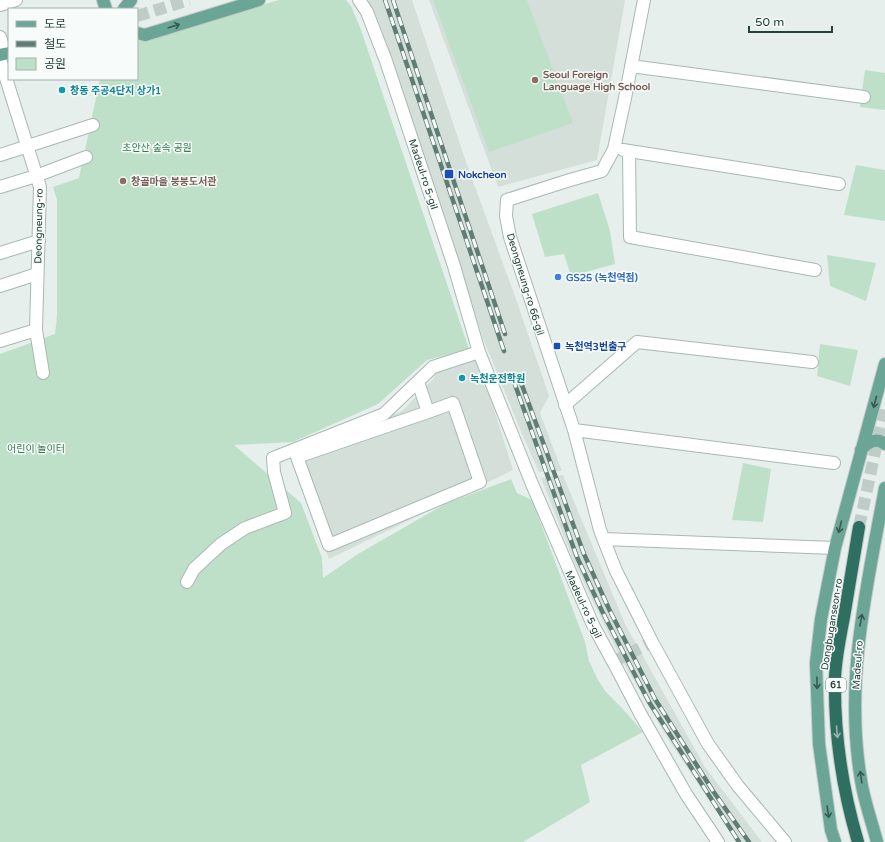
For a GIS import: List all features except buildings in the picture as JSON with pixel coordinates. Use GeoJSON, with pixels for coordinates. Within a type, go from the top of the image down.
{"type":"FeatureCollection","features":[{"type":"Feature","properties":{"kind":"highway","name":"Dongbuganseon-ro"},"geometry":{"type":"LineString","coordinates":[[858,842],[848,809],[840,766],[835,676],[841,631],[859,527]]}},
{"type":"Feature","properties":{"kind":"main road"},"geometry":{"type":"LineString","coordinates":[[125,8],[131,0]]}},
{"type":"Feature","properties":{"kind":"main road"},"geometry":{"type":"LineString","coordinates":[[138,33],[145,35],[259,0]]}},
{"type":"Feature","properties":{"kind":"main road"},"geometry":{"type":"LineString","coordinates":[[835,842],[828,808],[819,744],[816,663],[821,619],[835,548],[885,364]]}},
{"type":"Feature","properties":{"kind":"main road"},"geometry":{"type":"LineString","coordinates":[[862,450],[866,445],[874,440],[879,440],[885,444]]}},
{"type":"Feature","properties":{"kind":"main road","name":"Madeul-ro"},"geometry":{"type":"LineString","coordinates":[[877,842],[861,781],[854,705],[855,675],[860,626],[885,488]]}},
{"type":"Feature","properties":{"kind":"street"},"geometry":{"type":"LineString","coordinates":[[0,5],[16,0]]}},
{"type":"Feature","properties":{"kind":"street","name":"Madeul-ro 5-gil"},"geometry":{"type":"LineString","coordinates":[[359,0],[367,12],[386,61],[454,266],[479,352],[532,484],[592,625],[686,794],[718,842]]}},
{"type":"Feature","properties":{"kind":"street","name":"Deongneung-ro 66-gil"},"geometry":{"type":"LineString","coordinates":[[644,0],[614,149],[602,171],[507,200],[506,216],[510,237],[574,430],[600,530],[616,571],[652,642],[708,744],[738,786],[785,842]]}},
{"type":"Feature","properties":{"kind":"street","name":"Deongneung-ro"},"geometry":{"type":"LineString","coordinates":[[0,37],[8,71]]}},
{"type":"Feature","properties":{"kind":"street"},"geometry":{"type":"LineString","coordinates":[[631,66],[864,97]]}},
{"type":"Feature","properties":{"kind":"street","name":"Deongneung-ro"},"geometry":{"type":"LineString","coordinates":[[10,80],[27,146],[40,187],[36,330],[43,373]]}},
{"type":"Feature","properties":{"kind":"street"},"geometry":{"type":"LineString","coordinates":[[0,155],[93,125]]}},
{"type":"Feature","properties":{"kind":"street"},"geometry":{"type":"LineString","coordinates":[[614,149],[839,184]]}},
{"type":"Feature","properties":{"kind":"street"},"geometry":{"type":"LineString","coordinates":[[629,151],[630,237],[815,270]]}},
{"type":"Feature","properties":{"kind":"street"},"geometry":{"type":"LineString","coordinates":[[0,186],[36,176],[86,157]]}},
{"type":"Feature","properties":{"kind":"street"},"geometry":{"type":"LineString","coordinates":[[0,253],[38,241]]}},
{"type":"Feature","properties":{"kind":"street"},"geometry":{"type":"LineString","coordinates":[[0,286],[37,274]]}},
{"type":"Feature","properties":{"kind":"street"},"geometry":{"type":"LineString","coordinates":[[0,341],[36,330]]}},
{"type":"Feature","properties":{"kind":"street"},"geometry":{"type":"LineString","coordinates":[[565,405],[637,342],[812,362]]}},
{"type":"Feature","properties":{"kind":"street"},"geometry":{"type":"LineString","coordinates":[[187,582],[194,569],[221,544],[245,528],[286,513],[274,472],[273,458],[384,414],[433,367],[479,352]]}},
{"type":"Feature","properties":{"kind":"street"},"geometry":{"type":"LineString","coordinates":[[418,382],[428,412]]}},
{"type":"Feature","properties":{"kind":"street"},"geometry":{"type":"LineString","coordinates":[[453,403],[480,482],[329,545],[297,457],[428,412],[453,403]]}},
{"type":"Feature","properties":{"kind":"street"},"geometry":{"type":"LineString","coordinates":[[574,430],[834,463]]}},
{"type":"Feature","properties":{"kind":"street"},"geometry":{"type":"LineString","coordinates":[[604,539],[835,548]]}},
{"type":"Feature","properties":{"kind":"shaded area"},"geometry":{"type":"Polygon","coordinates":[[[368,0],[412,0],[466,162],[517,302],[549,396],[540,413],[562,471],[539,472],[522,434],[483,338],[368,0]]]}},
{"type":"Feature","properties":{"kind":"shaded area","name":"Seoul Foreign Language High School"},"geometry":{"type":"Polygon","coordinates":[[[429,0],[625,0],[597,160],[498,187],[429,0]]]}},
{"type":"Feature","properties":{"kind":"shaded area"},"geometry":{"type":"Polygon","coordinates":[[[478,358],[513,470],[329,559],[291,457],[402,411],[433,379],[438,370],[478,358]]]}},
{"type":"Feature","properties":{"kind":"shaded area"},"geometry":{"type":"Polygon","coordinates":[[[563,475],[625,624],[705,767],[762,842],[737,842],[668,739],[620,657],[574,562],[541,478],[563,475]]]}},
{"type":"Feature","properties":{"kind":"green space"},"geometry":{"type":"Polygon","coordinates":[[[279,0],[346,0],[351,6],[361,30],[469,349],[427,360],[378,404],[293,442],[234,445],[301,503],[322,558],[323,578],[358,554],[445,504],[511,479],[517,493],[532,500],[585,642],[589,661],[598,680],[606,692],[643,732],[581,765],[590,802],[523,842],[0,842],[0,354],[55,334],[57,316],[57,200],[53,187],[79,178],[100,80],[138,80],[138,42],[279,0]]]}},
{"type":"Feature","properties":{"kind":"green space"},"geometry":{"type":"Polygon","coordinates":[[[433,0],[527,0],[573,123],[489,152],[433,0]]]}},
{"type":"Feature","properties":{"kind":"green space"},"geometry":{"type":"Polygon","coordinates":[[[865,70],[885,73],[885,110],[860,107],[865,70]]]}},
{"type":"Feature","properties":{"kind":"green space"},"geometry":{"type":"Polygon","coordinates":[[[856,165],[885,170],[885,221],[844,215],[856,165]]]}},
{"type":"Feature","properties":{"kind":"green space"},"geometry":{"type":"Polygon","coordinates":[[[598,193],[610,231],[615,264],[571,276],[564,254],[545,257],[532,214],[598,193]]]}},
{"type":"Feature","properties":{"kind":"green space"},"geometry":{"type":"Polygon","coordinates":[[[827,255],[876,263],[866,301],[830,286],[827,255]]]}},
{"type":"Feature","properties":{"kind":"green space"},"geometry":{"type":"Polygon","coordinates":[[[820,344],[858,350],[850,386],[817,376],[820,344]]]}},
{"type":"Feature","properties":{"kind":"green space"},"geometry":{"type":"Polygon","coordinates":[[[743,463],[771,469],[763,522],[732,520],[743,463]]]}},
{"type":"Feature","properties":{"kind":"tunnel"},"geometry":{"type":"LineString","coordinates":[[138,16],[189,0]]}},
{"type":"Feature","properties":{"kind":"tunnel"},"geometry":{"type":"LineString","coordinates":[[859,527],[885,405]]}},
{"type":"Feature","properties":{"kind":"tunnel"},"geometry":{"type":"LineString","coordinates":[[613,662],[652,642]]}},
{"type":"Feature","properties":{"kind":"railway"},"geometry":{"type":"LineString","coordinates":[[385,0],[504,351]]}},
{"type":"Feature","properties":{"kind":"railway"},"geometry":{"type":"LineString","coordinates":[[393,0],[505,334]]}},
{"type":"Feature","properties":{"kind":"railway"},"geometry":{"type":"LineString","coordinates":[[519,377],[584,554],[609,609],[655,699],[713,791],[749,842]]}},
{"type":"Feature","properties":{"kind":"railway"},"geometry":{"type":"LineString","coordinates":[[513,379],[577,557],[602,611],[649,702],[739,842]]}},
{"type":"Feature","properties":{"kind":"place","name":"Seoul Foreign Language High School"},"geometry":{"type":"Point","coordinates":[535,80]}},
{"type":"Feature","properties":{"kind":"place","name":"창동 주공4단지 상가1"},"geometry":{"type":"Point","coordinates":[62,90]}},
{"type":"Feature","properties":{"kind":"place","name":"Nokcheon"},"geometry":{"type":"Point","coordinates":[449,174]}},
{"type":"Feature","properties":{"kind":"place","name":"창골마을 붕붕도서관"},"geometry":{"type":"Point","coordinates":[123,181]}},
{"type":"Feature","properties":{"kind":"place","name":"GS25 (녹천역점)"},"geometry":{"type":"Point","coordinates":[558,277]}},
{"type":"Feature","properties":{"kind":"place","name":"녹천역3번출구"},"geometry":{"type":"Point","coordinates":[557,346]}},
{"type":"Feature","properties":{"kind":"place","name":"녹천운전학원"},"geometry":{"type":"Point","coordinates":[462,378]}},
{"type":"Feature","properties":{"kind":"park label","name":"초안산 숲속 공원"},"geometry":{"type":"Point","coordinates":[157,147]}},
{"type":"Feature","properties":{"kind":"park label","name":"어린이 놀이터"},"geometry":{"type":"Point","coordinates":[36,448]}}]}
